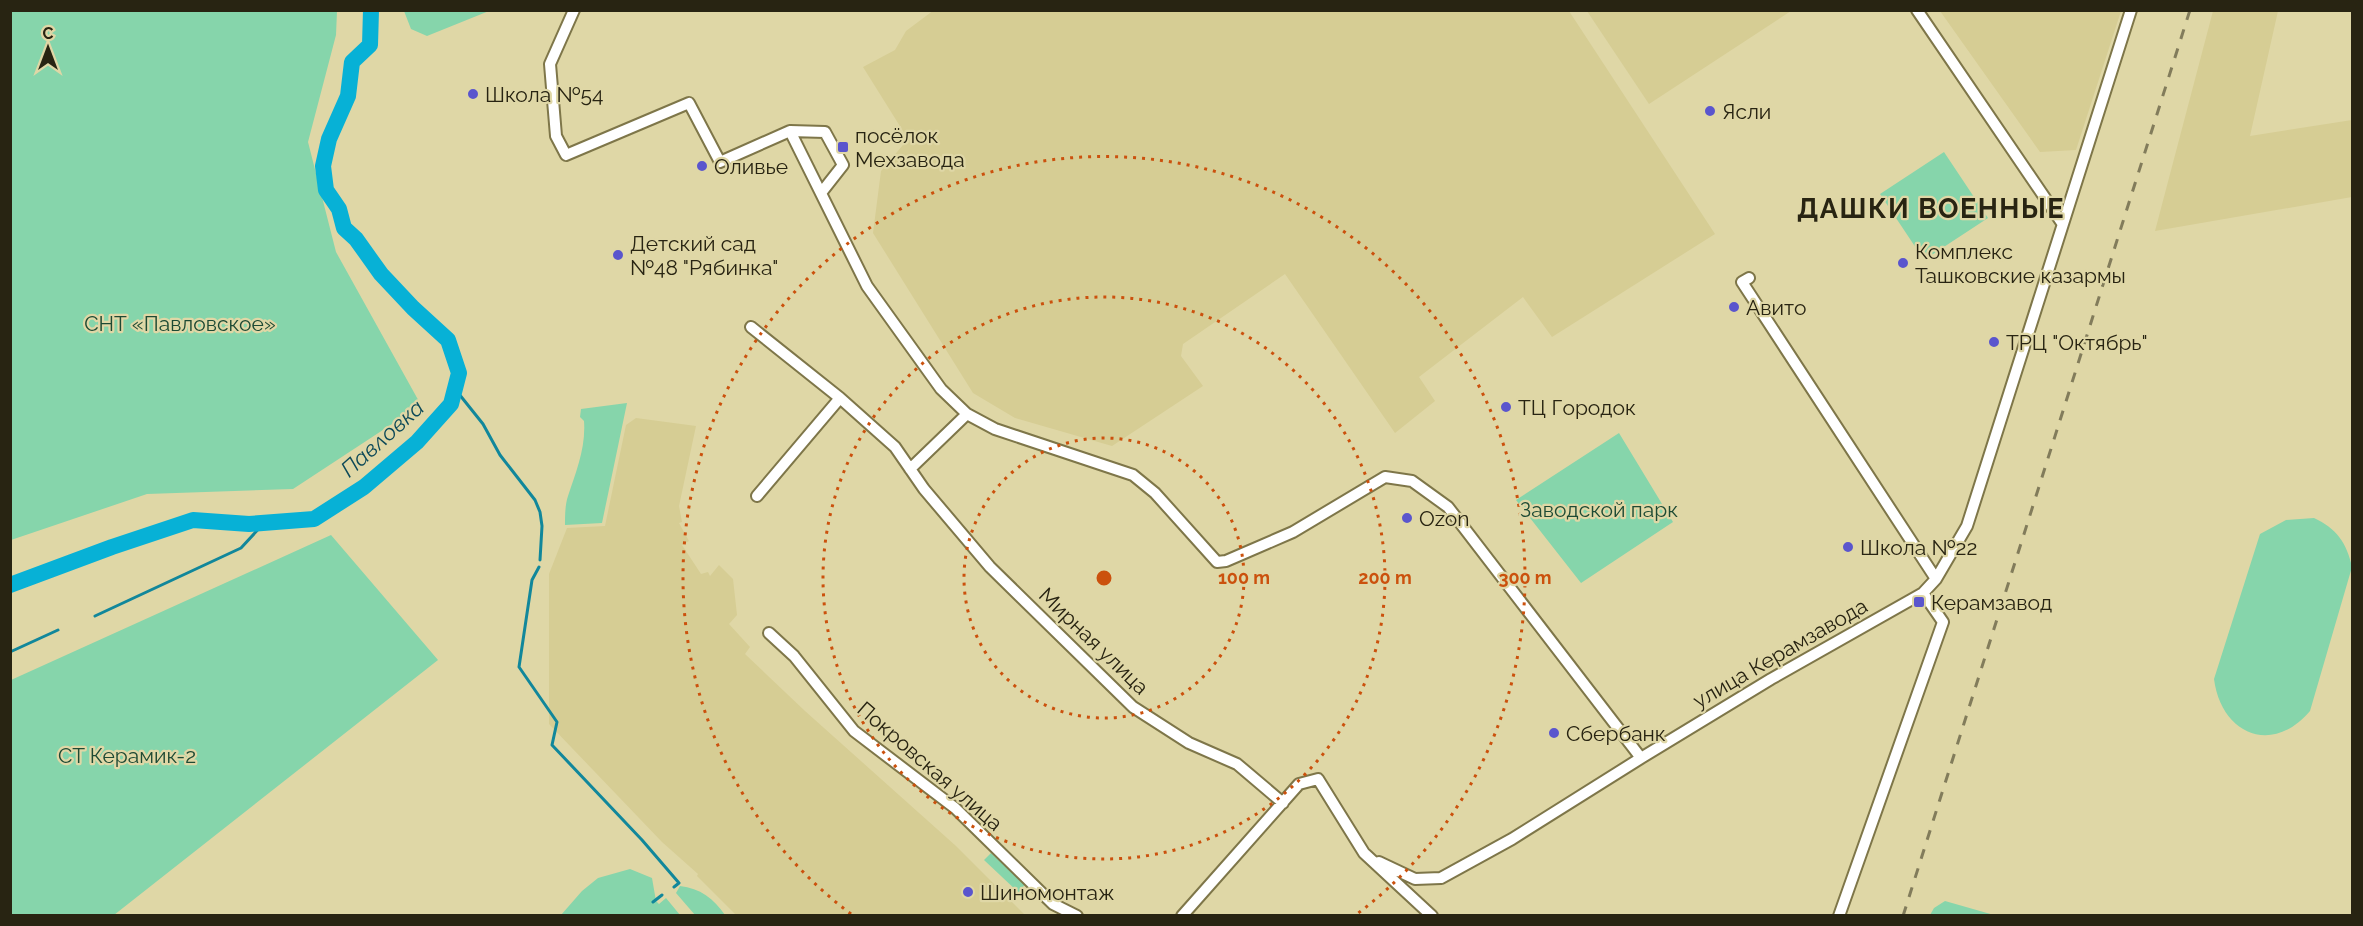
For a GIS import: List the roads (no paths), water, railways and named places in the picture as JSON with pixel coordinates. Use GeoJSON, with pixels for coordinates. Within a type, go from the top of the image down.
{"type":"FeatureCollection","features":[{"type":"Feature","properties":{"kind":"street"},"geometry":{"type":"LineString","coordinates":[[574,10],[550,64],[556,136],[566,155],[689,103],[720,162],[790,131],[825,132],[843,165],[821,194]]}},
{"type":"Feature","properties":{"kind":"street"},"geometry":{"type":"LineString","coordinates":[[1917,10],[2062,223]]}},
{"type":"Feature","properties":{"kind":"street","name":"улица Керамзавода"},"geometry":{"type":"LineString","coordinates":[[1369,858],[1415,879],[1441,878],[1512,839],[1771,679],[1923,593],[1936,579],[1966,526],[2131,10]]}},
{"type":"Feature","properties":{"kind":"street"},"geometry":{"type":"LineString","coordinates":[[790,131],[867,286],[941,389],[967,414],[995,429],[1133,475],[1155,493],[1217,562],[1226,561],[1293,532],[1385,477],[1412,481],[1448,507],[1641,758]]}},
{"type":"Feature","properties":{"kind":"street"},"geometry":{"type":"LineString","coordinates":[[1749,278],[1742,282],[1936,579]]}},
{"type":"Feature","properties":{"kind":"street","name":"Мирная улица"},"geometry":{"type":"LineString","coordinates":[[751,327],[840,398],[895,447],[924,489],[990,567],[1132,707],[1189,743],[1237,764],[1283,803]]}},
{"type":"Feature","properties":{"kind":"street"},"geometry":{"type":"LineString","coordinates":[[757,496],[840,398]]}},
{"type":"Feature","properties":{"kind":"street"},"geometry":{"type":"LineString","coordinates":[[910,469],[967,414]]}},
{"type":"Feature","properties":{"kind":"street"},"geometry":{"type":"LineString","coordinates":[[1839,915],[1943,622],[1923,593]]}},
{"type":"Feature","properties":{"kind":"street","name":"Покровская улица"},"geometry":{"type":"LineString","coordinates":[[769,633],[794,656],[854,731],[955,808],[1053,904],[1077,915]]}},
{"type":"Feature","properties":{"kind":"street"},"geometry":{"type":"LineString","coordinates":[[1182,915],[1299,784],[1318,779],[1364,853],[1431,915]]}},
{"type":"Feature","properties":{"kind":"waterway","name":"Павловка"},"geometry":{"type":"LineString","coordinates":[[10,585],[193,520],[249,524],[314,519],[364,487],[417,442],[451,404],[459,373],[448,340],[381,274],[356,239],[344,228],[339,209],[326,190],[323,166],[329,139],[348,96],[352,62],[370,45],[371,10]]}},
{"type":"Feature","properties":{"kind":"waterway"},"geometry":{"type":"LineString","coordinates":[[455,389],[483,424],[500,455],[535,500],[542,526],[540,560]]}},
{"type":"Feature","properties":{"kind":"waterway"},"geometry":{"type":"LineString","coordinates":[[95,616],[241,548],[264,523]]}},
{"type":"Feature","properties":{"kind":"waterway"},"geometry":{"type":"LineString","coordinates":[[539,567],[532,580],[519,667],[557,722],[552,745],[642,840],[679,883],[674,887]]}},
{"type":"Feature","properties":{"kind":"waterway"},"geometry":{"type":"LineString","coordinates":[[10,652],[58,630]]}},
{"type":"Feature","properties":{"kind":"waterway"},"geometry":{"type":"LineString","coordinates":[[653,902],[662,895]]}},
{"type":"Feature","properties":{"kind":"railway"},"geometry":{"type":"LineString","coordinates":[[1903,916],[2190,10]]}},
{"type":"Feature","properties":{"kind":"place","name":"Школа №54"},"geometry":{"type":"Point","coordinates":[473,94]}},
{"type":"Feature","properties":{"kind":"place","name":"Ясли"},"geometry":{"type":"Point","coordinates":[1710,111]}},
{"type":"Feature","properties":{"kind":"place","name":"посёлок Мехзавода"},"geometry":{"type":"Point","coordinates":[843,147]}},
{"type":"Feature","properties":{"kind":"place","name":"Оливье"},"geometry":{"type":"Point","coordinates":[702,166]}},
{"type":"Feature","properties":{"kind":"place","name":"Детский сад №48 \"Рябинка\""},"geometry":{"type":"Point","coordinates":[618,255]}},
{"type":"Feature","properties":{"kind":"place","name":"Комплекс Ташковские казармы"},"geometry":{"type":"Point","coordinates":[1903,263]}},
{"type":"Feature","properties":{"kind":"place","name":"Авито"},"geometry":{"type":"Point","coordinates":[1734,307]}},
{"type":"Feature","properties":{"kind":"place","name":"ТРЦ \"Октябрь\""},"geometry":{"type":"Point","coordinates":[1994,342]}},
{"type":"Feature","properties":{"kind":"place","name":"ТЦ Городок"},"geometry":{"type":"Point","coordinates":[1506,407]}},
{"type":"Feature","properties":{"kind":"place","name":"Ozon"},"geometry":{"type":"Point","coordinates":[1407,518]}},
{"type":"Feature","properties":{"kind":"place","name":"Школа №22"},"geometry":{"type":"Point","coordinates":[1848,547]}},
{"type":"Feature","properties":{"kind":"place","name":"Керамзавод"},"geometry":{"type":"Point","coordinates":[1919,602]}},
{"type":"Feature","properties":{"kind":"place","name":"Сбербанк"},"geometry":{"type":"Point","coordinates":[1554,733]}},
{"type":"Feature","properties":{"kind":"place","name":"Шиномонтаж"},"geometry":{"type":"Point","coordinates":[968,892]}},
{"type":"Feature","properties":{"kind":"district","name":"ДАШКИ ВОЕННЫЕ"},"geometry":{"type":"Point","coordinates":[1931,208]}},
{"type":"Feature","properties":{"kind":"park label","name":"СНТ «Павловское»"},"geometry":{"type":"Point","coordinates":[180,323]}},
{"type":"Feature","properties":{"kind":"park label","name":"Заводской парк"},"geometry":{"type":"Point","coordinates":[1599,509]}},
{"type":"Feature","properties":{"kind":"park label","name":"СТ Керамик-2"},"geometry":{"type":"Point","coordinates":[127,755]}}]}
